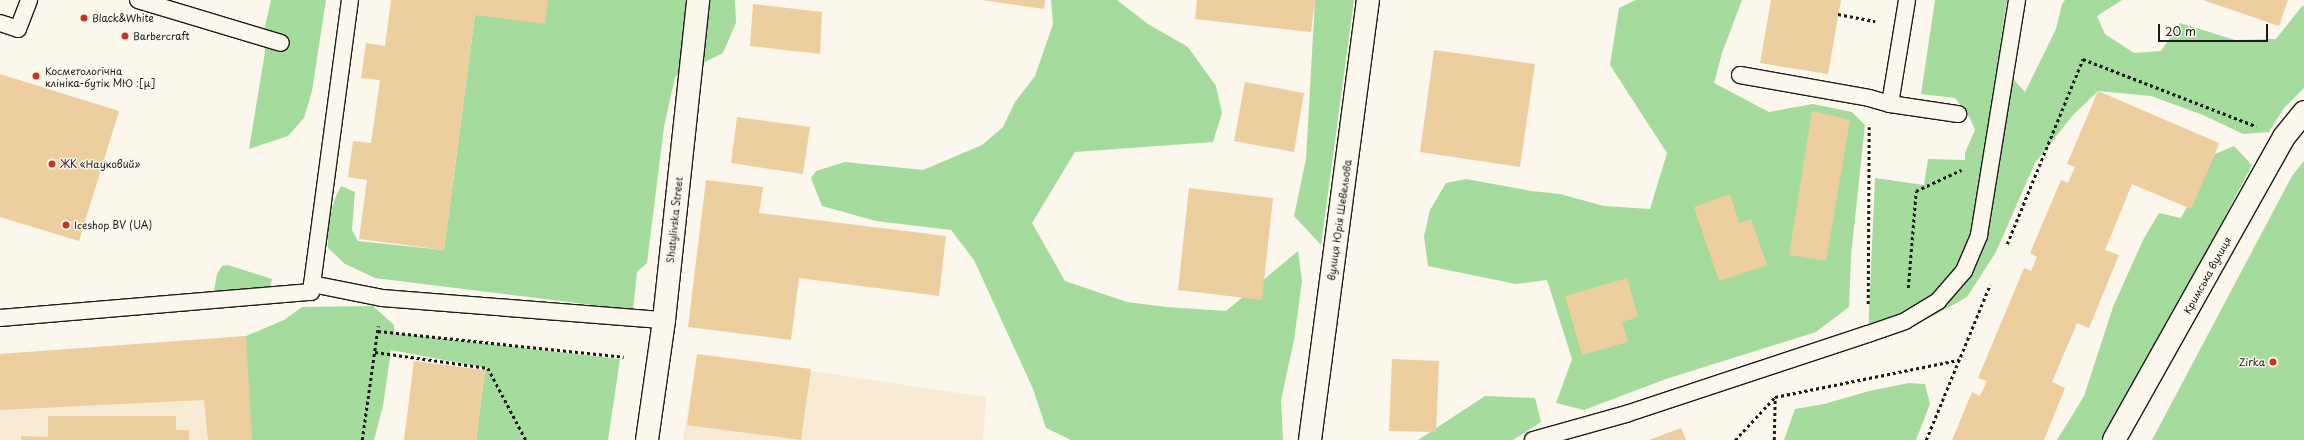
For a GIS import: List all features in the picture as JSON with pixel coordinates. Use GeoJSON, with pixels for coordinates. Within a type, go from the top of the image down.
{"type":"FeatureCollection","features":[{"type":"Feature","properties":{"kind":"street","name":"Shatylivska Street"},"geometry":{"type":"LineString","coordinates":[[647,440],[664,320],[698,0]]}},
{"type":"Feature","properties":{"kind":"street","name":"вулиця Юрія Шевельова"},"geometry":{"type":"LineString","coordinates":[[1310,440],[1368,0]]}},
{"type":"Feature","properties":{"kind":"street","name":"Кримська вулиця"},"geometry":{"type":"LineString","coordinates":[[2114,440],[2284,137],[2304,112]]}},
{"type":"Feature","properties":{"kind":"lane"},"geometry":{"type":"LineString","coordinates":[[0,22],[18,28],[29,0]]}},
{"type":"Feature","properties":{"kind":"lane"},"geometry":{"type":"LineString","coordinates":[[138,0],[281,42]]}},
{"type":"Feature","properties":{"kind":"lane"},"geometry":{"type":"LineString","coordinates":[[0,318],[311,292],[350,0]]}},
{"type":"Feature","properties":{"kind":"lane"},"geometry":{"type":"LineString","coordinates":[[1890,104],[1907,0]]}},
{"type":"Feature","properties":{"kind":"lane"},"geometry":{"type":"LineString","coordinates":[[1533,440],[1626,414],[1868,334],[1905,321],[1938,301],[1964,271],[1980,235],[2017,0]]}},
{"type":"Feature","properties":{"kind":"lane"},"geometry":{"type":"LineString","coordinates":[[1740,74],[1869,98],[1890,104],[1958,114]]}},
{"type":"Feature","properties":{"kind":"lane"},"geometry":{"type":"LineString","coordinates":[[312,284],[382,298],[664,320]]}},
{"type":"Feature","properties":{"kind":"path"},"geometry":{"type":"LineString","coordinates":[[1838,14],[1902,27]]}},
{"type":"Feature","properties":{"kind":"path"},"geometry":{"type":"LineString","coordinates":[[2005,249],[2083,59],[2284,137]]}},
{"type":"Feature","properties":{"kind":"path"},"geometry":{"type":"LineString","coordinates":[[1868,334],[1869,98]]}},
{"type":"Feature","properties":{"kind":"path"},"geometry":{"type":"LineString","coordinates":[[1905,321],[1916,191],[1960,171],[1995,138]]}},
{"type":"Feature","properties":{"kind":"path"},"geometry":{"type":"LineString","coordinates":[[1926,440],[1993,278]]}},
{"type":"Feature","properties":{"kind":"path"},"geometry":{"type":"LineString","coordinates":[[362,440],[382,298]]}},
{"type":"Feature","properties":{"kind":"path"},"geometry":{"type":"LineString","coordinates":[[378,331],[624,356]]}},
{"type":"Feature","properties":{"kind":"path"},"geometry":{"type":"LineString","coordinates":[[375,352],[488,368],[526,440]]}},
{"type":"Feature","properties":{"kind":"path"},"geometry":{"type":"LineString","coordinates":[[1735,440],[1775,397],[1959,360]]}},
{"type":"Feature","properties":{"kind":"path"},"geometry":{"type":"LineString","coordinates":[[1774,440],[1775,397]]}},
{"type":"Feature","properties":{"kind":"shaded area"},"geometry":{"type":"Polygon","coordinates":[[[246,336],[252,440],[0,440],[0,354],[246,336]]]}},
{"type":"Feature","properties":{"kind":"shaded area"},"geometry":{"type":"Polygon","coordinates":[[[697,354],[986,397],[983,440],[683,440],[697,354]]]}},
{"type":"Feature","properties":{"kind":"green space"},"geometry":{"type":"Polygon","coordinates":[[[271,0],[326,0],[312,91],[304,118],[288,136],[249,149],[265,52],[264,31],[271,0]]]}},
{"type":"Feature","properties":{"kind":"green space"},"geometry":{"type":"Polygon","coordinates":[[[497,0],[735,0],[736,23],[723,53],[675,77],[664,127],[647,263],[637,272],[633,310],[375,278],[345,264],[328,248],[328,223],[335,198],[341,186],[355,192],[352,230],[358,241],[444,250],[475,15],[497,0]]]}},
{"type":"Feature","properties":{"kind":"green space"},"geometry":{"type":"Polygon","coordinates":[[[1051,0],[1117,0],[1148,24],[1188,47],[1216,86],[1222,113],[1213,142],[1075,152],[1032,223],[1065,281],[1127,302],[1166,307],[1226,311],[1298,251],[1302,281],[1294,340],[1281,400],[1283,440],[1071,440],[1046,428],[1033,389],[974,260],[951,230],[876,221],[822,206],[811,178],[816,171],[845,162],[923,170],[982,145],[1003,127],[1015,102],[1035,76],[1053,24],[1051,0]]]}},
{"type":"Feature","properties":{"kind":"green space"},"geometry":{"type":"Polygon","coordinates":[[[1315,0],[1354,0],[1321,245],[1294,216],[1306,159],[1315,0]]]}},
{"type":"Feature","properties":{"kind":"green space"},"geometry":{"type":"Polygon","coordinates":[[[1636,0],[1742,0],[1722,53],[1714,83],[1769,112],[1813,104],[1852,112],[1865,125],[1851,256],[1849,307],[1816,332],[1666,379],[1584,410],[1556,403],[1572,359],[1547,280],[1516,284],[1428,266],[1424,236],[1430,210],[1446,183],[1466,179],[1531,191],[1560,194],[1604,206],[1650,209],[1667,153],[1610,65],[1619,8],[1636,0]]]}},
{"type":"Feature","properties":{"kind":"green space"},"geometry":{"type":"Polygon","coordinates":[[[1935,0],[2007,0],[2001,39],[2000,64],[2025,92],[2056,29],[2062,4],[2065,0],[2122,0],[2097,16],[2105,34],[2134,53],[2161,51],[2180,23],[2235,40],[2276,39],[2302,6],[2304,6],[2304,88],[2284,108],[2269,132],[2243,134],[2203,115],[2151,96],[2098,91],[2073,115],[2035,163],[1996,252],[1967,297],[1933,316],[1868,334],[1875,178],[1924,185],[1928,159],[1965,160],[1965,153],[1975,130],[1970,118],[1955,98],[1921,94],[1935,0]]]}},
{"type":"Feature","properties":{"kind":"green space"},"geometry":{"type":"Polygon","coordinates":[[[2234,146],[2252,165],[2190,283],[2101,440],[2057,440],[2084,396],[2113,307],[2143,240],[2159,213],[2181,218],[2215,154],[2234,146]]]}},
{"type":"Feature","properties":{"kind":"green space"},"geometry":{"type":"Polygon","coordinates":[[[2304,161],[2304,440],[2152,440],[2292,176],[2304,161]]]}},
{"type":"Feature","properties":{"kind":"green space"},"geometry":{"type":"Polygon","coordinates":[[[228,265],[272,279],[269,291],[214,291],[217,274],[222,266],[228,265]]]}},
{"type":"Feature","properties":{"kind":"green space"},"geometry":{"type":"Polygon","coordinates":[[[373,306],[394,325],[394,333],[620,359],[608,440],[476,440],[485,370],[487,368],[391,350],[383,406],[374,440],[240,440],[246,336],[284,320],[302,307],[373,306]]]}},
{"type":"Feature","properties":{"kind":"green space"},"geometry":{"type":"Polygon","coordinates":[[[1909,383],[1925,384],[1930,404],[1916,440],[1784,440],[1795,409],[1824,404],[1869,391],[1909,383]]]}},
{"type":"Feature","properties":{"kind":"green space"},"geometry":{"type":"Polygon","coordinates":[[[1485,396],[1535,398],[1541,422],[1513,440],[1418,440],[1485,396]]]}},
{"type":"Feature","properties":{"kind":"building"},"geometry":{"type":"Polygon","coordinates":[[[391,0],[548,0],[545,24],[475,15],[444,250],[359,239],[367,180],[348,177],[353,141],[371,143],[380,80],[361,78],[366,43],[385,46],[391,0]]]}},
{"type":"Feature","properties":{"kind":"building"},"geometry":{"type":"Polygon","coordinates":[[[982,0],[1045,0],[1044,9],[982,0]]]}},
{"type":"Feature","properties":{"kind":"building"},"geometry":{"type":"Polygon","coordinates":[[[1197,0],[1315,0],[1311,32],[1195,19],[1197,0]]]}},
{"type":"Feature","properties":{"kind":"building"},"geometry":{"type":"Polygon","coordinates":[[[1771,0],[1841,0],[1828,74],[1760,63],[1771,0]]]}},
{"type":"Feature","properties":{"kind":"building"},"geometry":{"type":"Polygon","coordinates":[[[2203,0],[2288,0],[2279,26],[2203,0]]]}},
{"type":"Feature","properties":{"kind":"building"},"geometry":{"type":"Polygon","coordinates":[[[753,4],[822,12],[820,54],[750,46],[753,4]]]}},
{"type":"Feature","properties":{"kind":"building"},"geometry":{"type":"Polygon","coordinates":[[[1434,50],[1535,64],[1520,167],[1420,152],[1434,50]]]}},
{"type":"Feature","properties":{"kind":"building","name":"ЖК «Науковий»"},"geometry":{"type":"Polygon","coordinates":[[[0,74],[119,111],[79,241],[0,217],[0,74]]]}},
{"type":"Feature","properties":{"kind":"building"},"geometry":{"type":"Polygon","coordinates":[[[1245,82],[1304,93],[1294,152],[1234,141],[1245,82]]]}},
{"type":"Feature","properties":{"kind":"building"},"geometry":{"type":"Polygon","coordinates":[[[2098,91],[2219,143],[2215,154],[2191,209],[2132,184],[2105,250],[2119,255],[2089,328],[2077,323],[2052,382],[2065,388],[2044,440],[1952,440],[1972,392],[1980,396],[1987,381],[1978,378],[2024,268],[2031,271],[2037,257],[2030,253],[2061,180],[2068,183],[2075,167],[2067,164],[2098,91]]]}},
{"type":"Feature","properties":{"kind":"building"},"geometry":{"type":"Polygon","coordinates":[[[1812,111],[1850,120],[1826,261],[1789,255],[1812,111]]]}},
{"type":"Feature","properties":{"kind":"building"},"geometry":{"type":"Polygon","coordinates":[[[737,117],[810,127],[803,174],[731,163],[737,117]]]}},
{"type":"Feature","properties":{"kind":"building"},"geometry":{"type":"Polygon","coordinates":[[[706,180],[763,187],[759,213],[946,236],[939,296],[799,278],[791,340],[688,327],[706,180]]]}},
{"type":"Feature","properties":{"kind":"building"},"geometry":{"type":"Polygon","coordinates":[[[1189,188],[1273,198],[1262,300],[1178,290],[1189,188]]]}},
{"type":"Feature","properties":{"kind":"building"},"geometry":{"type":"Polygon","coordinates":[[[1730,194],[1739,223],[1751,219],[1767,265],[1719,281],[1694,207],[1730,194]]]}},
{"type":"Feature","properties":{"kind":"building"},"geometry":{"type":"Polygon","coordinates":[[[1627,278],[1638,317],[1622,322],[1628,342],[1582,355],[1565,296],[1627,278]]]}},
{"type":"Feature","properties":{"kind":"building"},"geometry":{"type":"Polygon","coordinates":[[[246,336],[252,440],[208,440],[204,400],[0,410],[0,354],[246,336]]]}},
{"type":"Feature","properties":{"kind":"building"},"geometry":{"type":"Polygon","coordinates":[[[697,354],[811,369],[801,440],[687,425],[697,354]]]}},
{"type":"Feature","properties":{"kind":"building"},"geometry":{"type":"Polygon","coordinates":[[[1392,359],[1439,361],[1436,432],[1389,431],[1392,359]]]}},
{"type":"Feature","properties":{"kind":"building"},"geometry":{"type":"Polygon","coordinates":[[[414,361],[485,370],[476,440],[404,440],[414,361]]]}},
{"type":"Feature","properties":{"kind":"building"},"geometry":{"type":"Polygon","coordinates":[[[48,416],[176,416],[176,430],[189,430],[189,440],[21,440],[21,436],[48,437],[48,416]]]}},
{"type":"Feature","properties":{"kind":"building"},"geometry":{"type":"Polygon","coordinates":[[[1681,428],[1686,440],[1649,440],[1681,428]]]}},
{"type":"Feature","properties":{"kind":"place","name":"Black&White"},"geometry":{"type":"Point","coordinates":[84,18]}},
{"type":"Feature","properties":{"kind":"place","name":"Barbercraft"},"geometry":{"type":"Point","coordinates":[125,36]}},
{"type":"Feature","properties":{"kind":"place","name":"Косметологічна клініка-бутік МЮ :[μ]"},"geometry":{"type":"Point","coordinates":[36,76]}},
{"type":"Feature","properties":{"kind":"place","name":"ЖК «Науковий»"},"geometry":{"type":"Point","coordinates":[52,164]}},
{"type":"Feature","properties":{"kind":"place","name":"Iceshop BV (UA)"},"geometry":{"type":"Point","coordinates":[66,225]}},
{"type":"Feature","properties":{"kind":"place","name":"Zirka"},"geometry":{"type":"Point","coordinates":[2273,362]}}]}
